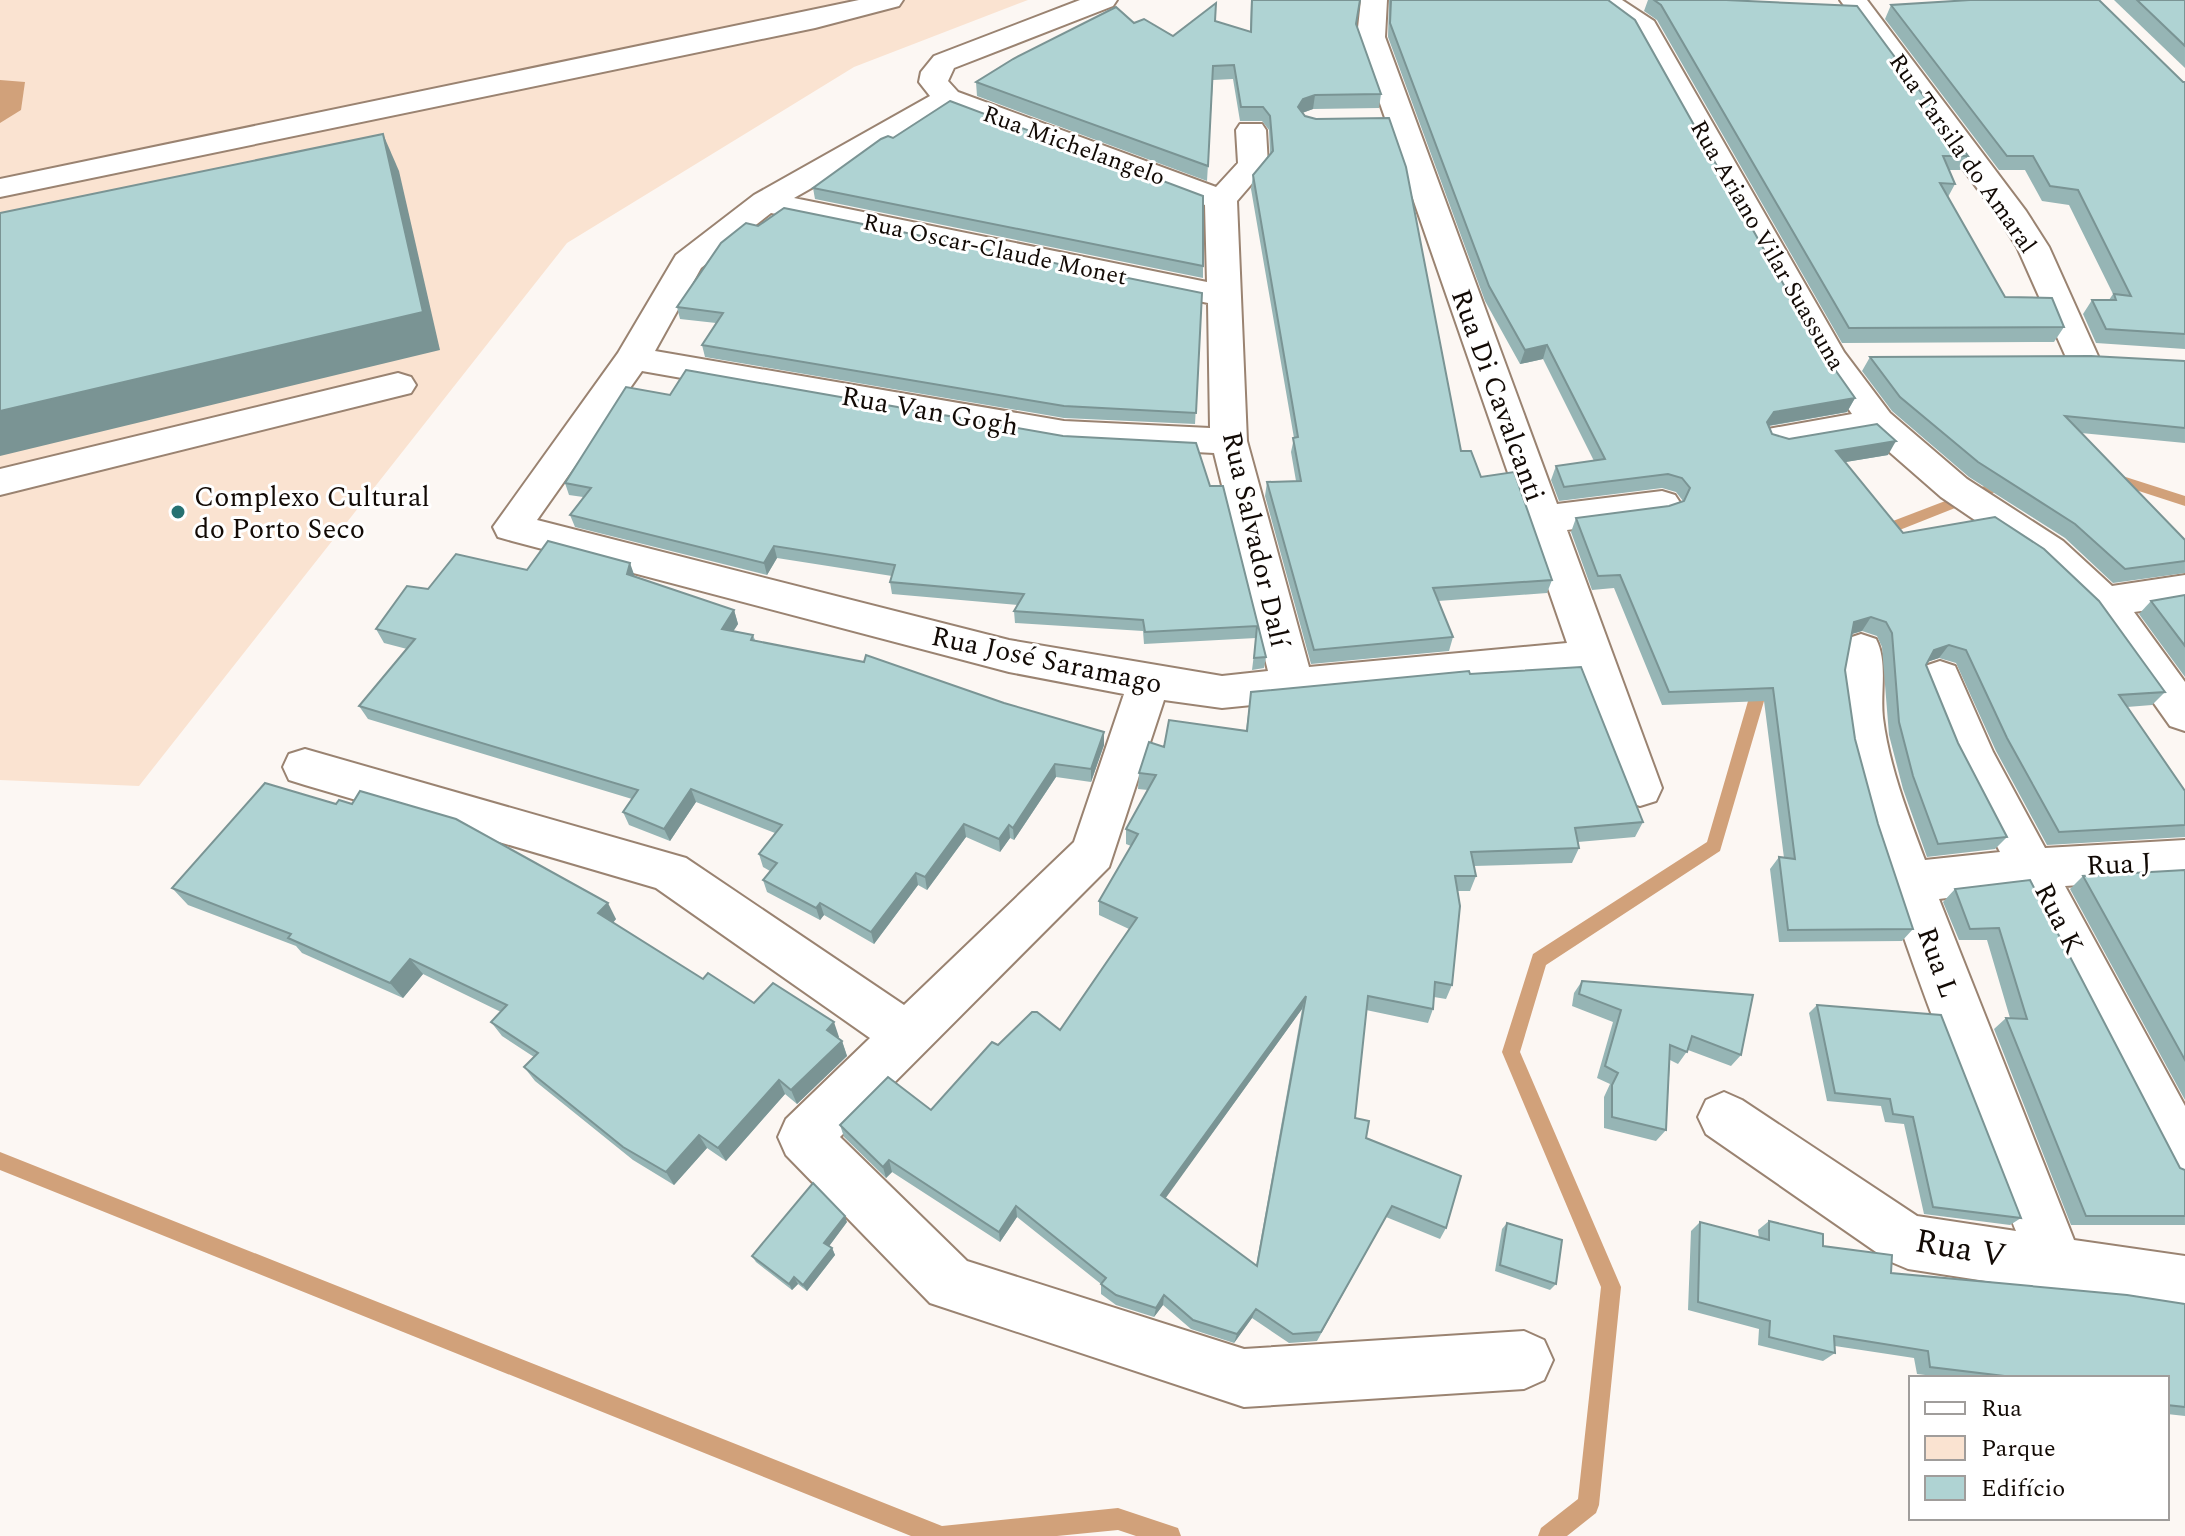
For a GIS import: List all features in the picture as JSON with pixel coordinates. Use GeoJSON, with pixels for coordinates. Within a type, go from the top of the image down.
{"type":"FeatureCollection","features":[{"type":"Feature","properties":{"kind":"street"},"geometry":{"type":"LineString","coordinates":[[0,188],[815,20],[890,0]]}},
{"type":"Feature","properties":{"kind":"street"},"geometry":{"type":"LineString","coordinates":[[633,358],[688,262],[765,202],[941,90],[935,72],[944,62],[1104,0]]}},
{"type":"Feature","properties":{"kind":"street","name":"Rua Di Cavalcanti"},"geometry":{"type":"LineString","coordinates":[[1374,0],[1371,37],[1386,121],[1544,519],[1640,788]]}},
{"type":"Feature","properties":{"kind":"street","name":"Rua Ariano Vilar Suassuna"},"geometry":{"type":"LineString","coordinates":[[1604,0],[1644,27],[1829,357],[1877,422],[1954,488],[2049,551],[2104,602],[2185,714]]}},
{"type":"Feature","properties":{"kind":"street"},"geometry":{"type":"LineString","coordinates":[[1642,0],[1658,1]]}},
{"type":"Feature","properties":{"kind":"street","name":"Rua Tarsila do Amaral"},"geometry":{"type":"LineString","coordinates":[[1858,6],[2026,235],[2080,357]]}},
{"type":"Feature","properties":{"kind":"street","name":"Rua Michelangelo"},"geometry":{"type":"LineString","coordinates":[[941,90],[1221,200]]}},
{"type":"Feature","properties":{"kind":"street"},"geometry":{"type":"LineString","coordinates":[[1221,200],[1253,165],[1251,130]]}},
{"type":"Feature","properties":{"kind":"street","name":"Rua Salvador Dalí"},"geometry":{"type":"LineString","coordinates":[[1221,200],[1229,441],[1292,684]]}},
{"type":"Feature","properties":{"kind":"street","name":"Rua Oscar-Claude Monet"},"geometry":{"type":"LineString","coordinates":[[765,202],[1224,296]]}},
{"type":"Feature","properties":{"kind":"street"},"geometry":{"type":"LineString","coordinates":[[1829,357],[1876,357]]}},
{"type":"Feature","properties":{"kind":"street","name":"Rua Van Gogh"},"geometry":{"type":"LineString","coordinates":[[633,358],[1064,433],[1229,441]]}},
{"type":"Feature","properties":{"kind":"street","name":"Rua José Saramago"},"geometry":{"type":"LineString","coordinates":[[633,358],[512,527],[1009,656],[1222,692],[1593,656]]}},
{"type":"Feature","properties":{"kind":"street"},"geometry":{"type":"LineString","coordinates":[[0,482],[398,385]]}},
{"type":"Feature","properties":{"kind":"street"},"geometry":{"type":"LineString","coordinates":[[1781,438],[1877,422]]}},
{"type":"Feature","properties":{"kind":"street"},"geometry":{"type":"LineString","coordinates":[[1544,519],[1662,504]]}},
{"type":"Feature","properties":{"kind":"street"},"geometry":{"type":"LineString","coordinates":[[2104,602],[2185,590]]}},
{"type":"Feature","properties":{"kind":"street","name":"Rua L"},"geometry":{"type":"LineString","coordinates":[[1861,650],[1862,719],[1882,805],[1967,1040],[2056,1264]]}},
{"type":"Feature","properties":{"kind":"street","name":"Rua K"},"geometry":{"type":"LineString","coordinates":[[1940,677],[1972,755],[2185,1158]]}},
{"type":"Feature","properties":{"kind":"street"},"geometry":{"type":"LineString","coordinates":[[1149,682],[1093,853],[804,1137],[950,1283],[1244,1378],[1524,1360]]}},
{"type":"Feature","properties":{"kind":"street"},"geometry":{"type":"LineString","coordinates":[[305,767],[670,872],[907,1035]]}},
{"type":"Feature","properties":{"kind":"street","name":"Rua J"},"geometry":{"type":"LineString","coordinates":[[1910,882],[2034,868],[2185,859]]}},
{"type":"Feature","properties":{"kind":"street","name":"Rua V"},"geometry":{"type":"LineString","coordinates":[[1724,1117],[1908,1242],[2185,1284]]}},
{"type":"Feature","properties":{"kind":"green space","name":"Complexo Cultural do Porto Seco"},"geometry":{"type":"Polygon","coordinates":[[[0,0],[1028,0],[854,67],[567,243],[139,786],[0,780],[0,0]]]}},
{"type":"Feature","properties":{"kind":"shaded area"},"geometry":{"type":"Polygon","coordinates":[[[0,80],[25,82],[21,110],[0,123],[0,80]]]}},
{"type":"Feature","properties":{"kind":"building"},"geometry":{"type":"Polygon","coordinates":[[[1252,0],[1360,0],[1356,24],[1381,94],[1315,95],[1303,99],[1298,107],[1305,116],[1316,119],[1389,118],[1406,167],[1461,451],[1471,451],[1481,477],[1514,472],[1552,580],[1433,588],[1453,637],[1314,650],[1267,482],[1301,481],[1293,438],[1298,437],[1253,175],[1273,151],[1270,116],[1263,107],[1241,107],[1234,65],[1213,66],[1208,166],[976,82],[1013,59],[1116,7],[1134,23],[1144,19],[1173,36],[1216,3],[1215,21],[1251,32],[1252,0]]]}},
{"type":"Feature","properties":{"kind":"building"},"geometry":{"type":"Polygon","coordinates":[[[1391,0],[1608,0],[1635,20],[1817,344],[1855,398],[1774,412],[1767,422],[1772,434],[1789,439],[1877,424],[1896,441],[1836,451],[1903,533],[1995,517],[2044,549],[2099,601],[2165,692],[2119,695],[2185,791],[2185,825],[2059,832],[2007,738],[1966,650],[1949,645],[1934,650],[1926,665],[1958,743],[2007,837],[1938,844],[1913,776],[1899,722],[1892,633],[1886,622],[1871,617],[1854,622],[1845,670],[1855,739],[1878,824],[1913,929],[1788,930],[1779,857],[1795,859],[1773,688],[1669,692],[1620,575],[1598,576],[1576,518],[1669,506],[1684,501],[1690,488],[1682,478],[1668,474],[1564,487],[1556,466],[1605,459],[1547,345],[1525,350],[1489,286],[1390,23],[1391,0]]]}},
{"type":"Feature","properties":{"kind":"building"},"geometry":{"type":"Polygon","coordinates":[[[1654,0],[1857,6],[1968,156],[1943,156],[1955,184],[1940,183],[2005,297],[2052,298],[2064,327],[1849,328],[1661,5],[1654,0]]]}},
{"type":"Feature","properties":{"kind":"building"},"geometry":{"type":"Polygon","coordinates":[[[1970,0],[2099,0],[2185,82],[2185,334],[2106,329],[2092,300],[2116,300],[2114,294],[2131,296],[2078,190],[2050,186],[2033,156],[2007,156],[1891,5],[1970,0]]]}},
{"type":"Feature","properties":{"kind":"building"},"geometry":{"type":"Polygon","coordinates":[[[2137,0],[2185,0],[2185,46],[2137,0]]]}},
{"type":"Feature","properties":{"kind":"building"},"geometry":{"type":"Polygon","coordinates":[[[950,101],[1203,196],[1203,266],[813,188],[881,139],[888,136],[893,138],[950,101]]]}},
{"type":"Feature","properties":{"kind":"building"},"geometry":{"type":"Polygon","coordinates":[[[383,134],[423,312],[0,411],[0,213],[383,134]]]}},
{"type":"Feature","properties":{"kind":"building"},"geometry":{"type":"Polygon","coordinates":[[[784,208],[1202,293],[1196,413],[1064,406],[702,345],[723,313],[677,307],[721,243],[746,223],[758,226],[784,208]]]}},
{"type":"Feature","properties":{"kind":"building"},"geometry":{"type":"Polygon","coordinates":[[[2091,356],[2185,361],[2185,428],[2065,416],[2185,540],[2185,561],[2125,569],[2075,524],[1978,462],[1900,397],[1870,357],[2091,356]]]}},
{"type":"Feature","properties":{"kind":"building"},"geometry":{"type":"Polygon","coordinates":[[[686,370],[1063,436],[1196,443],[1210,486],[1223,486],[1266,657],[1254,658],[1257,626],[1145,632],[1143,620],[1014,611],[1024,594],[890,582],[895,565],[774,546],[764,563],[570,515],[591,488],[565,483],[626,387],[670,395],[686,370]]]}},
{"type":"Feature","properties":{"kind":"building"},"geometry":{"type":"Polygon","coordinates":[[[548,541],[630,563],[627,574],[734,610],[722,629],[753,635],[751,640],[864,662],[866,655],[1004,703],[1104,732],[1091,769],[1055,764],[1013,828],[1009,825],[999,839],[964,824],[925,877],[916,873],[871,932],[820,903],[816,908],[763,880],[777,863],[759,854],[782,825],[691,789],[664,829],[623,812],[638,790],[359,706],[415,639],[376,629],[407,586],[428,589],[456,554],[527,570],[548,541]]]}},
{"type":"Feature","properties":{"kind":"building"},"geometry":{"type":"Polygon","coordinates":[[[2185,595],[2185,646],[2151,601],[2185,595]]]}},
{"type":"Feature","properties":{"kind":"building"},"geometry":{"type":"Polygon","coordinates":[[[1581,667],[1643,822],[1575,828],[1579,848],[1471,852],[1476,876],[1455,876],[1460,906],[1452,985],[1435,982],[1433,1009],[1368,996],[1355,1118],[1369,1121],[1366,1138],[1461,1176],[1446,1228],[1392,1206],[1321,1332],[1293,1334],[1256,1309],[1237,1334],[1193,1320],[1164,1295],[1156,1308],[1116,1295],[1101,1284],[1106,1278],[1016,1206],[999,1232],[889,1160],[883,1167],[840,1125],[888,1077],[931,1110],[992,1042],[998,1045],[1032,1012],[1037,1012],[1060,1030],[1137,918],[1099,901],[1138,834],[1126,829],[1156,775],[1139,773],[1149,742],[1164,747],[1169,720],[1247,731],[1251,692],[1469,671],[1470,674],[1581,667]],[[1306,996],[1161,1195],[1257,1266],[1306,996]]]}},
{"type":"Feature","properties":{"kind":"building"},"geometry":{"type":"Polygon","coordinates":[[[265,783],[336,804],[339,800],[352,804],[360,791],[456,819],[608,903],[598,913],[703,979],[708,973],[754,1003],[773,983],[834,1022],[827,1030],[842,1041],[791,1090],[779,1080],[718,1148],[699,1135],[666,1172],[623,1147],[524,1067],[538,1053],[491,1022],[507,1005],[410,959],[390,983],[288,938],[291,934],[172,888],[265,783]]]}},
{"type":"Feature","properties":{"kind":"building"},"geometry":{"type":"Polygon","coordinates":[[[2185,870],[2185,1060],[2083,876],[2185,870]]]}},
{"type":"Feature","properties":{"kind":"building"},"geometry":{"type":"Polygon","coordinates":[[[2030,880],[2180,1168],[2185,1170],[2185,1216],[2086,1216],[2006,1018],[2027,1019],[1999,928],[1970,929],[1955,889],[2030,880]]]}},
{"type":"Feature","properties":{"kind":"building"},"geometry":{"type":"Polygon","coordinates":[[[1582,981],[1753,995],[1741,1055],[1692,1036],[1687,1052],[1670,1045],[1666,1130],[1612,1117],[1612,1085],[1618,1073],[1605,1066],[1621,1010],[1579,994],[1582,981]]]}},
{"type":"Feature","properties":{"kind":"building"},"geometry":{"type":"Polygon","coordinates":[[[1817,1005],[1941,1015],[2021,1218],[1933,1207],[1913,1117],[1893,1114],[1890,1099],[1835,1093],[1817,1005]]]}},
{"type":"Feature","properties":{"kind":"building"},"geometry":{"type":"Polygon","coordinates":[[[813,1183],[845,1216],[824,1243],[832,1248],[803,1285],[794,1277],[789,1284],[752,1256],[813,1183]]]}},
{"type":"Feature","properties":{"kind":"building"},"geometry":{"type":"Polygon","coordinates":[[[1769,1221],[1823,1234],[1823,1246],[1892,1255],[1891,1273],[2127,1295],[2185,1304],[2185,1407],[2169,1405],[2169,1376],[2004,1376],[1930,1367],[1928,1351],[1834,1336],[1835,1353],[1769,1337],[1770,1321],[1698,1302],[1700,1222],[1769,1240],[1769,1221]]]}},
{"type":"Feature","properties":{"kind":"building"},"geometry":{"type":"Polygon","coordinates":[[[1507,1223],[1562,1240],[1556,1284],[1500,1265],[1507,1223]]]}},
{"type":"Feature","properties":{"kind":"waterway"},"geometry":{"type":"LineString","coordinates":[[2110,477],[2185,501]]}},
{"type":"Feature","properties":{"kind":"waterway"},"geometry":{"type":"LineString","coordinates":[[1877,533],[2008,482]]}},
{"type":"Feature","properties":{"kind":"waterway"},"geometry":{"type":"LineString","coordinates":[[1549,1536],[1588,1505],[1611,1287],[1511,1052],[1539,960],[1714,846],[1761,684]]}},
{"type":"Feature","properties":{"kind":"waterway"},"geometry":{"type":"LineString","coordinates":[[0,1161],[939,1536]]}},
{"type":"Feature","properties":{"kind":"waterway"},"geometry":{"type":"LineString","coordinates":[[944,1536],[1118,1519],[1170,1536]]}},
{"type":"Feature","properties":{"kind":"place","name":"Complexo Cultural do Porto Seco"},"geometry":{"type":"Point","coordinates":[178,512]}}]}
